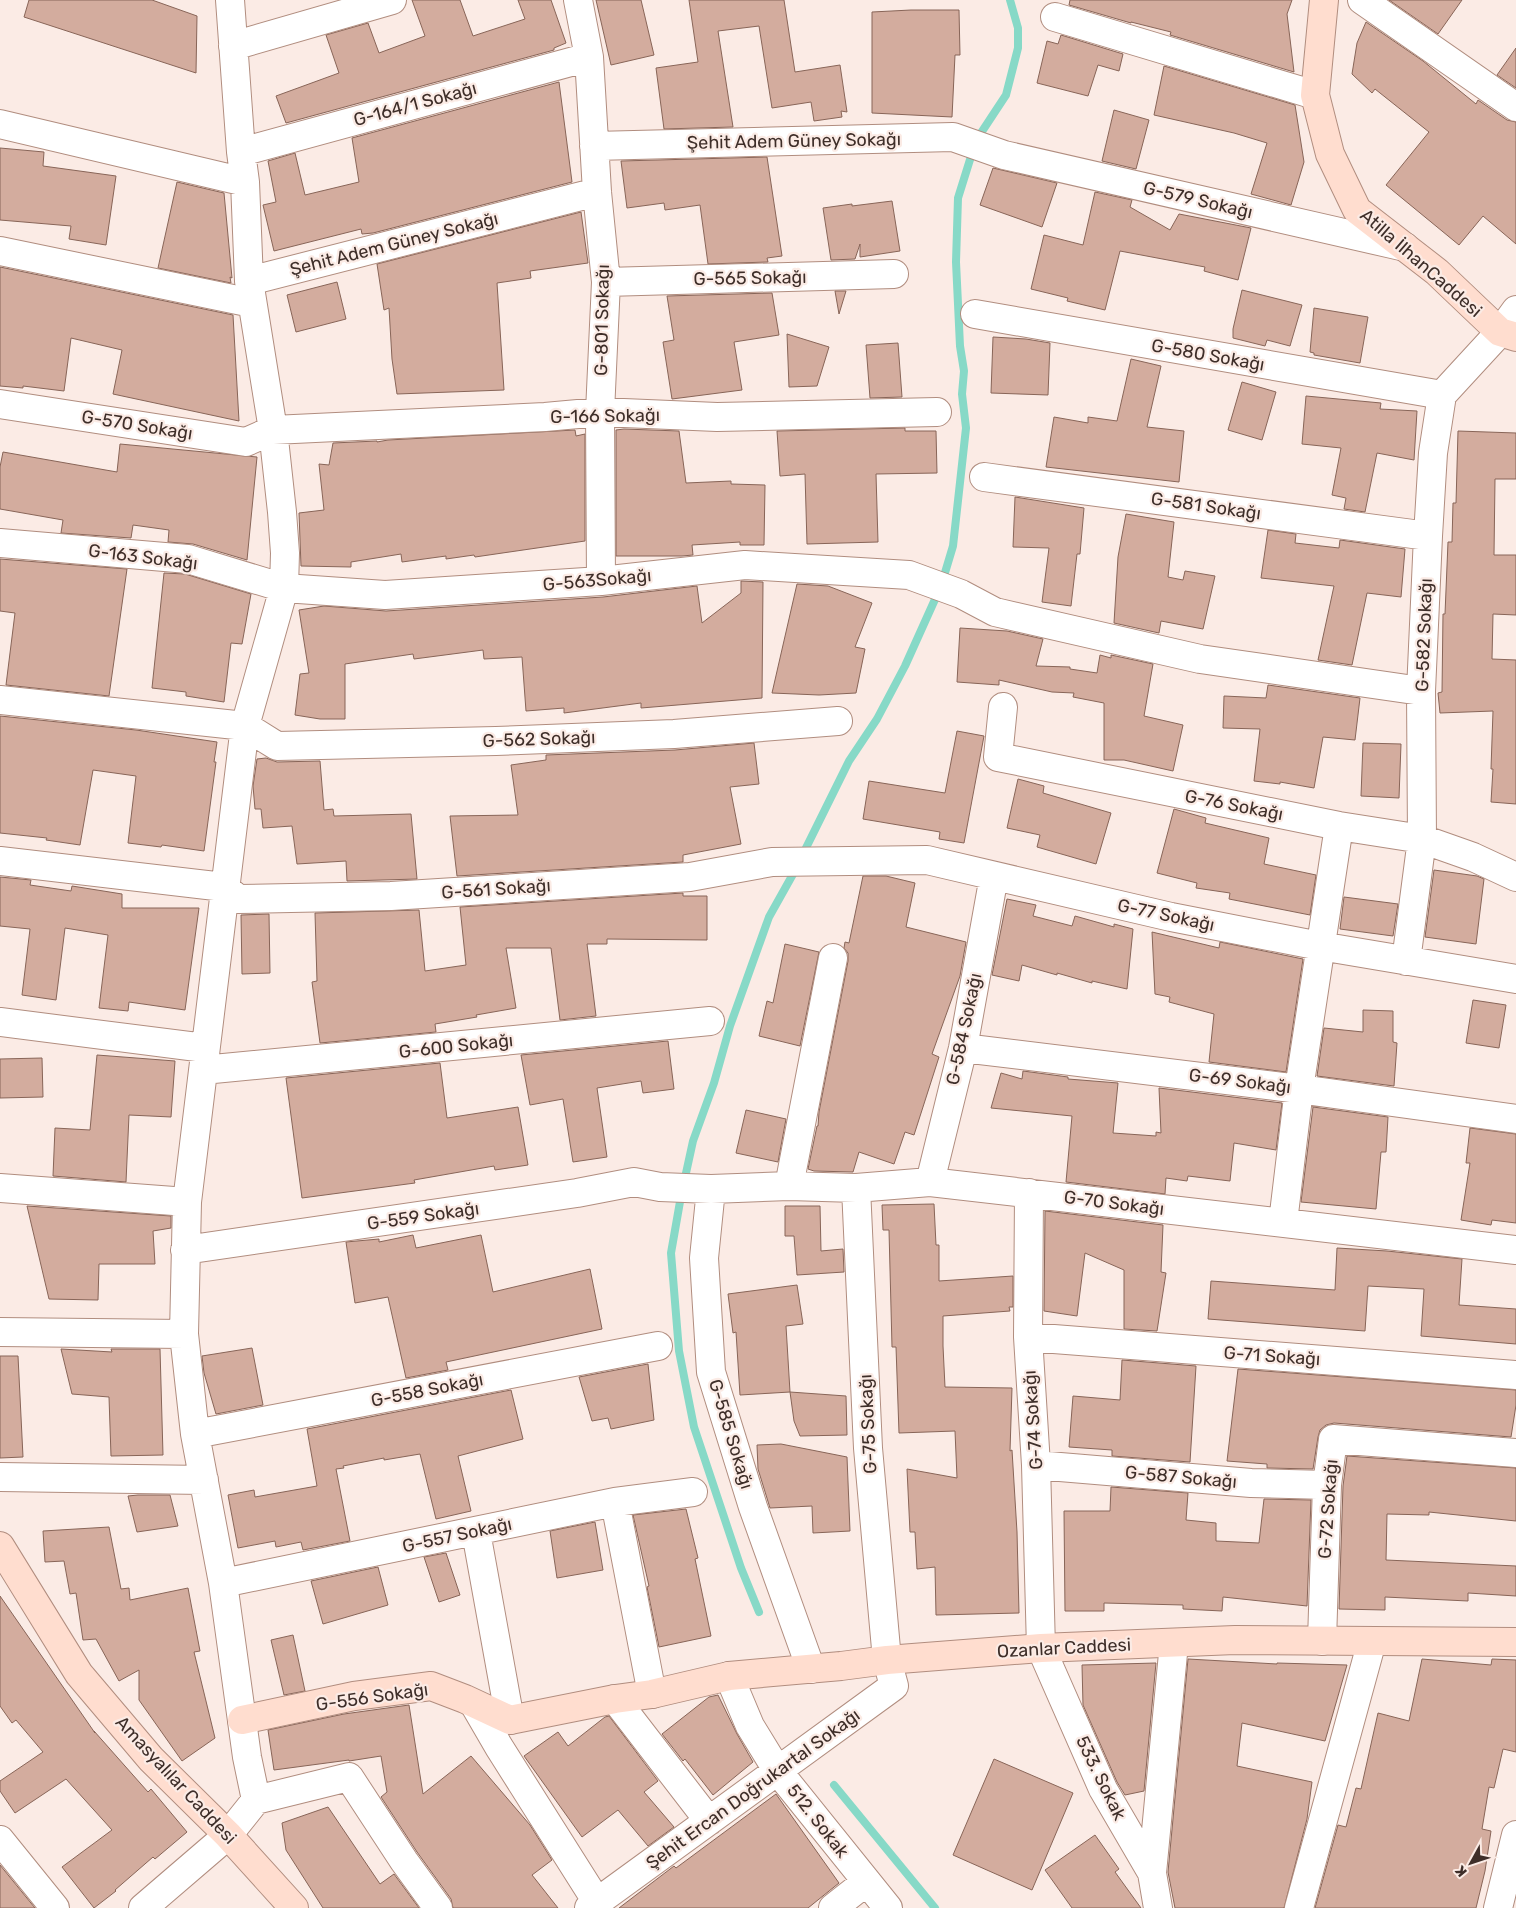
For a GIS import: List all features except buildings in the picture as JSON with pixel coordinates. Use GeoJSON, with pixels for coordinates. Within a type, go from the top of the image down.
{"type":"FeatureCollection","features":[{"type":"Feature","properties":{"kind":"street"},"geometry":{"type":"LineString","coordinates":[[230,0],[241,152],[245,182],[251,292],[272,430],[282,512],[285,553],[284,588],[245,726],[187,1202],[184,1334],[195,1434],[222,1583],[246,1757],[256,1800]]}},
{"type":"Feature","properties":{"kind":"street"},"geometry":{"type":"LineString","coordinates":[[233,46],[392,0]]}},
{"type":"Feature","properties":{"kind":"street","name":"G-801 Sokağı"},"geometry":{"type":"LineString","coordinates":[[578,0],[589,56],[597,192],[606,282],[600,412],[601,581]]}},
{"type":"Feature","properties":{"kind":"street","name":"Atilla İlhanCaddesi"},"geometry":{"type":"LineString","coordinates":[[1324,0],[1315,95],[1330,154],[1357,210],[1437,272],[1508,335]]}},
{"type":"Feature","properties":{"kind":"street"},"geometry":{"type":"LineString","coordinates":[[1362,0],[1516,107]]}},
{"type":"Feature","properties":{"kind":"street"},"geometry":{"type":"LineString","coordinates":[[1056,17],[1315,95]]}},
{"type":"Feature","properties":{"kind":"street","name":"G-164/1 Sokağı"},"geometry":{"type":"LineString","coordinates":[[241,152],[589,56]]}},
{"type":"Feature","properties":{"kind":"street"},"geometry":{"type":"LineString","coordinates":[[0,124],[245,182]]}},
{"type":"Feature","properties":{"kind":"street","name":"Şehit Adem Güney Sokağı"},"geometry":{"type":"LineString","coordinates":[[594,146],[944,137],[958,138],[992,150]]}},
{"type":"Feature","properties":{"kind":"street","name":"G-579 Sokağı"},"geometry":{"type":"LineString","coordinates":[[992,150],[1004,155],[1079,173],[1405,247]]}},
{"type":"Feature","properties":{"kind":"street","name":"Şehit Adem Güney Sokağı"},"geometry":{"type":"LineString","coordinates":[[251,292],[597,192]]}},
{"type":"Feature","properties":{"kind":"street"},"geometry":{"type":"LineString","coordinates":[[0,251],[251,292]]}},
{"type":"Feature","properties":{"kind":"street","name":"G-565 Sokağı"},"geometry":{"type":"LineString","coordinates":[[606,282],[894,274]]}},
{"type":"Feature","properties":{"kind":"street"},"geometry":{"type":"LineString","coordinates":[[1442,395],[1508,335],[1516,310]]}},
{"type":"Feature","properties":{"kind":"street","name":"G-580 Sokağı"},"geometry":{"type":"LineString","coordinates":[[975,314],[1442,395]]}},
{"type":"Feature","properties":{"kind":"street","name":"G-582 Sokağı"},"geometry":{"type":"LineString","coordinates":[[1406,961],[1422,839],[1421,691],[1433,453],[1442,395]]}},
{"type":"Feature","properties":{"kind":"street","name":"G-570 Sokağı"},"geometry":{"type":"LineString","coordinates":[[0,404],[246,442],[272,430]]}},
{"type":"Feature","properties":{"kind":"street","name":"G-166 Sokağı"},"geometry":{"type":"LineString","coordinates":[[272,430],[545,417],[600,412],[717,417],[937,412]]}},
{"type":"Feature","properties":{"kind":"street","name":"G-581 Sokağı"},"geometry":{"type":"LineString","coordinates":[[984,477],[1428,536]]}},
{"type":"Feature","properties":{"kind":"street","name":"G-163 Sokağı"},"geometry":{"type":"LineString","coordinates":[[0,543],[188,559],[284,588]]}},
{"type":"Feature","properties":{"kind":"street","name":"G-563Sokağı"},"geometry":{"type":"LineString","coordinates":[[284,588],[385,595],[601,581],[745,565],[910,575],[961,594],[995,612],[1200,659],[1421,691]]}},
{"type":"Feature","properties":{"kind":"street"},"geometry":{"type":"LineString","coordinates":[[0,700],[245,726]]}},
{"type":"Feature","properties":{"kind":"street","name":"G-76 Sokağı"},"geometry":{"type":"LineString","coordinates":[[1003,707],[998,757],[1339,826],[1422,839],[1473,857],[1516,877]]}},
{"type":"Feature","properties":{"kind":"street","name":"G-562 Sokağı"},"geometry":{"type":"LineString","coordinates":[[245,726],[277,746],[496,741],[674,734],[838,721]]}},
{"type":"Feature","properties":{"kind":"street"},"geometry":{"type":"LineString","coordinates":[[1283,1222],[1299,1089],[1339,826]]}},
{"type":"Feature","properties":{"kind":"street","name":"G-77 Sokağı"},"geometry":{"type":"LineString","coordinates":[[816,861],[927,860],[1170,917],[1320,946],[1516,979]]}},
{"type":"Feature","properties":{"kind":"street"},"geometry":{"type":"LineString","coordinates":[[0,861],[224,887]]}},
{"type":"Feature","properties":{"kind":"street","name":"G-561 Sokağı"},"geometry":{"type":"LineString","coordinates":[[224,887],[238,899],[391,896],[690,877],[772,862],[816,861]]}},
{"type":"Feature","properties":{"kind":"street","name":"G-584 Sokağı"},"geometry":{"type":"LineString","coordinates":[[930,1182],[962,1048],[994,876]]}},
{"type":"Feature","properties":{"kind":"street"},"geometry":{"type":"LineString","coordinates":[[789,1186],[833,958]]}},
{"type":"Feature","properties":{"kind":"street","name":"G-600 Sokağı"},"geometry":{"type":"LineString","coordinates":[[0,1022],[204,1059],[710,1021]]}},
{"type":"Feature","properties":{"kind":"street","name":"G-69 Sokağı"},"geometry":{"type":"LineString","coordinates":[[962,1048],[1299,1089],[1516,1119]]}},
{"type":"Feature","properties":{"kind":"street","name":"G-559 Sokağı"},"geometry":{"type":"LineString","coordinates":[[185,1250],[577,1193],[634,1182],[660,1187],[711,1190]]}},
{"type":"Feature","properties":{"kind":"street","name":"G-70 Sokağı"},"geometry":{"type":"LineString","coordinates":[[711,1190],[789,1186],[856,1188],[930,1182],[1516,1250]]}},
{"type":"Feature","properties":{"kind":"street"},"geometry":{"type":"LineString","coordinates":[[0,1188],[187,1202]]}},
{"type":"Feature","properties":{"kind":"street","name":"G-75 Sokağı"},"geometry":{"type":"LineString","coordinates":[[856,1188],[868,1448],[887,1660]]}},
{"type":"Feature","properties":{"kind":"street","name":"G-585 Sokağı"},"geometry":{"type":"LineString","coordinates":[[711,1190],[704,1258],[711,1372],[753,1507],[812,1669]]}},
{"type":"Feature","properties":{"kind":"street","name":"G-74 Sokağı"},"geometry":{"type":"LineString","coordinates":[[1029,1193],[1028,1337],[1036,1464],[1041,1648]]}},
{"type":"Feature","properties":{"kind":"street"},"geometry":{"type":"LineString","coordinates":[[0,1332],[184,1334]]}},
{"type":"Feature","properties":{"kind":"street","name":"G-71 Sokağı"},"geometry":{"type":"LineString","coordinates":[[1028,1337],[1516,1375]]}},
{"type":"Feature","properties":{"kind":"street","name":"G-558 Sokağı"},"geometry":{"type":"LineString","coordinates":[[195,1434],[658,1346]]}},
{"type":"Feature","properties":{"kind":"street","name":"G-72 Sokağı"},"geometry":{"type":"LineString","coordinates":[[1322,1641],[1327,1485],[1333,1439],[1516,1453]]}},
{"type":"Feature","properties":{"kind":"street","name":"G-587 Sokağı"},"geometry":{"type":"LineString","coordinates":[[1036,1464],[1251,1483],[1327,1485]]}},
{"type":"Feature","properties":{"kind":"street"},"geometry":{"type":"LineString","coordinates":[[0,1477],[204,1480]]}},
{"type":"Feature","properties":{"kind":"street","name":"G-557 Sokağı"},"geometry":{"type":"LineString","coordinates":[[222,1583],[616,1502],[693,1492]]}},
{"type":"Feature","properties":{"kind":"street"},"geometry":{"type":"LineString","coordinates":[[616,1502],[652,1694]]}},
{"type":"Feature","properties":{"kind":"street"},"geometry":{"type":"LineString","coordinates":[[476,1532],[510,1720],[615,1699],[709,1821]]}},
{"type":"Feature","properties":{"kind":"street","name":"Amasyalılar Caddesi"},"geometry":{"type":"LineString","coordinates":[[0,1546],[79,1674],[150,1758],[228,1835],[294,1908]]}},
{"type":"Feature","properties":{"kind":"street","name":"Ozanlar Caddesi"},"geometry":{"type":"LineString","coordinates":[[615,1699],[652,1694],[729,1676],[887,1660],[1041,1648],[1235,1640],[1516,1642]]}},
{"type":"Feature","properties":{"kind":"street"},"geometry":{"type":"LineString","coordinates":[[1299,1908],[1372,1641]]}},
{"type":"Feature","properties":{"kind":"street"},"geometry":{"type":"LineString","coordinates":[[1152,1874],[1174,1643]]}},
{"type":"Feature","properties":{"kind":"street","name":"533. Sokak"},"geometry":{"type":"LineString","coordinates":[[1041,1648],[1103,1789],[1152,1874],[1158,1908]]}},
{"type":"Feature","properties":{"kind":"street","name":"Şehit Ercan Doğrukartal Sokağı"},"geometry":{"type":"LineString","coordinates":[[593,1905],[894,1686],[887,1660]]}},
{"type":"Feature","properties":{"kind":"street","name":"512. Sokak"},"geometry":{"type":"LineString","coordinates":[[729,1676],[750,1726],[778,1770],[888,1908]]}},
{"type":"Feature","properties":{"kind":"street","name":"G-556 Sokağı"},"geometry":{"type":"LineString","coordinates":[[242,1720],[354,1696],[431,1686],[510,1720]]}},
{"type":"Feature","properties":{"kind":"street"},"geometry":{"type":"LineString","coordinates":[[474,1704],[593,1905]]}},
{"type":"Feature","properties":{"kind":"street"},"geometry":{"type":"LineString","coordinates":[[143,1908],[228,1835],[256,1800],[349,1777],[404,1861],[438,1908]]}},
{"type":"Feature","properties":{"kind":"street"},"geometry":{"type":"LineString","coordinates":[[1498,1908],[1516,1835]]}},
{"type":"Feature","properties":{"kind":"street"},"geometry":{"type":"LineString","coordinates":[[0,1840],[55,1908]]}},
{"type":"Feature","properties":{"kind":"street"},"geometry":{"type":"LineString","coordinates":[[834,1908],[866,1882]]}},
{"type":"Feature","properties":{"kind":"waterway"},"geometry":{"type":"LineString","coordinates":[[977,139],[1006,95],[1018,48],[1018,28],[1010,0]]}},
{"type":"Feature","properties":{"kind":"waterway"},"geometry":{"type":"LineString","coordinates":[[802,856],[849,761],[877,719],[905,666],[941,586],[953,546],[966,428],[962,394],[964,371],[960,346],[956,262],[958,198],[973,150]]}},
{"type":"Feature","properties":{"kind":"waterway"},"geometry":{"type":"LineString","coordinates":[[759,1612],[741,1568],[694,1427],[679,1351],[671,1253],[693,1141],[714,1083],[730,1026],[769,917],[797,867]]}},
{"type":"Feature","properties":{"kind":"waterway"},"geometry":{"type":"LineString","coordinates":[[834,1785],[935,1908]]}}]}
